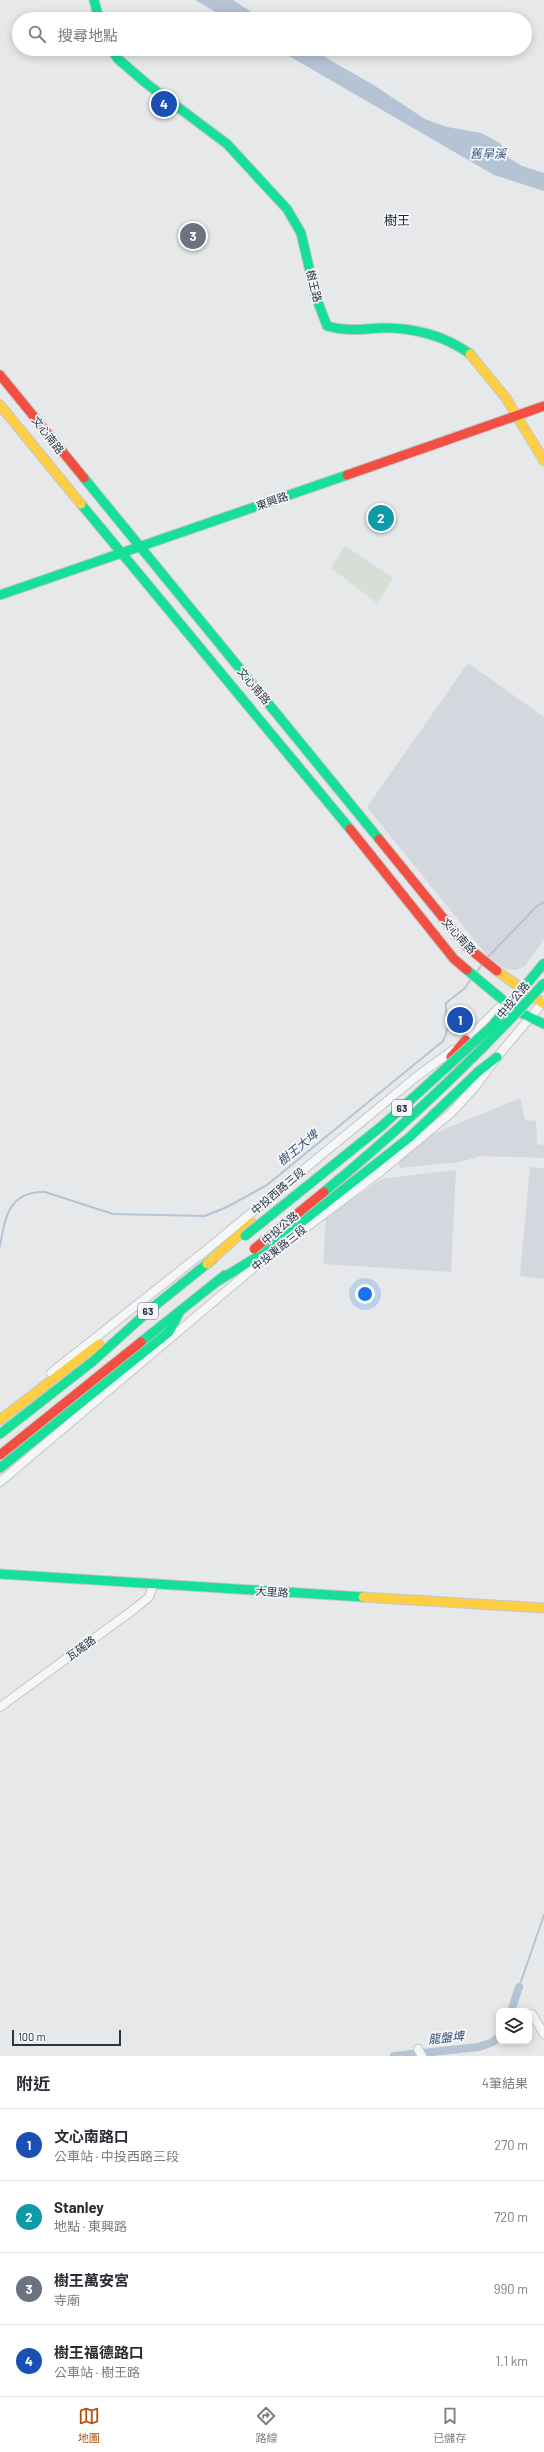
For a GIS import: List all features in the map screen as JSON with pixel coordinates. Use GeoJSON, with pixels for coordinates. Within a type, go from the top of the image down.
{"type":"FeatureCollection","features":[{"type":"Feature","properties":{"kind":"main road"},"geometry":{"type":"LineString","coordinates":[[94,0],[97,12]]}},
{"type":"Feature","properties":{"kind":"main road","name":"樹王路"},"geometry":{"type":"LineString","coordinates":[[116,56],[147,84],[227,144],[287,209],[301,233],[316,297],[327,326],[349,332],[398,329],[457,344],[484,370],[518,416],[544,461]]}},
{"type":"Feature","properties":{"kind":"main road","name":"文心南路"},"geometry":{"type":"LineString","coordinates":[[0,375],[139,548],[466,946],[517,987],[543,1003]]}},
{"type":"Feature","properties":{"kind":"main road","name":"文心南路"},"geometry":{"type":"LineString","coordinates":[[0,405],[349,828],[454,959],[504,1002],[544,1024]]}},
{"type":"Feature","properties":{"kind":"main road","name":"東興路"},"geometry":{"type":"LineString","coordinates":[[0,595],[139,548],[544,406]]}},
{"type":"Feature","properties":{"kind":"main road","name":"中投公路"},"geometry":{"type":"LineString","coordinates":[[0,1434],[92,1362],[152,1308],[384,1125],[492,1026],[544,963]]}},
{"type":"Feature","properties":{"kind":"main road","name":"中投公路"},"geometry":{"type":"LineString","coordinates":[[0,1456],[183,1307],[218,1281],[386,1141],[494,1038],[544,983]]}},
{"type":"Feature","properties":{"kind":"main road"},"geometry":{"type":"LineString","coordinates":[[207,1264],[236,1236],[334,1158],[437,1072],[466,1040]]}},
{"type":"Feature","properties":{"kind":"main road"},"geometry":{"type":"LineString","coordinates":[[218,1281],[260,1255],[410,1137],[479,1071],[497,1057]]}},
{"type":"Feature","properties":{"kind":"main road"},"geometry":{"type":"LineString","coordinates":[[0,1468],[169,1332],[183,1307]]}},
{"type":"Feature","properties":{"kind":"main road"},"geometry":{"type":"LineString","coordinates":[[0,1420],[102,1342],[152,1308]]}},
{"type":"Feature","properties":{"kind":"main road","name":"大里路"},"geometry":{"type":"LineString","coordinates":[[0,1574],[544,1608]]}},
{"type":"Feature","properties":{"kind":"street","name":"中投西路三段"},"geometry":{"type":"LineString","coordinates":[[0,1413],[210,1247],[416,1077],[466,1040],[504,1002],[544,955]]}},
{"type":"Feature","properties":{"kind":"street","name":"中投東路三段"},"geometry":{"type":"LineString","coordinates":[[0,1482],[277,1249],[380,1172],[451,1113],[474,1088],[497,1057],[543,1003]]}},
{"type":"Feature","properties":{"kind":"street","name":"瓦磘路"},"geometry":{"type":"LineString","coordinates":[[0,1707],[133,1610],[149,1597],[154,1583]]}},
{"type":"Feature","properties":{"kind":"street"},"geometry":{"type":"LineString","coordinates":[[532,2014],[544,2034]]}},
{"type":"Feature","properties":{"kind":"shaded area"},"geometry":{"type":"Polygon","coordinates":[[[345,546],[393,578],[377,603],[331,568],[345,546]]]}},
{"type":"Feature","properties":{"kind":"shaded area"},"geometry":{"type":"Polygon","coordinates":[[[468,663],[544,717],[544,939],[525,966],[515,970],[504,968],[489,958],[367,807],[468,663]]]}},
{"type":"Feature","properties":{"kind":"shaded area"},"geometry":{"type":"Polygon","coordinates":[[[520,1098],[525,1120],[536,1121],[537,1144],[544,1145],[544,1158],[482,1156],[459,1162],[400,1168],[398,1162],[433,1134],[520,1098]]]}},
{"type":"Feature","properties":{"kind":"shaded area"},"geometry":{"type":"Polygon","coordinates":[[[530,1167],[544,1168],[544,1279],[520,1276],[530,1167]]]}},
{"type":"Feature","properties":{"kind":"shaded area"},"geometry":{"type":"Polygon","coordinates":[[[456,1170],[451,1272],[323,1264],[326,1218],[381,1179],[456,1170]]]}},
{"type":"Feature","properties":{"kind":"water"},"geometry":{"type":"Polygon","coordinates":[[[195,0],[233,0],[251,12],[216,12],[195,0]]]}},
{"type":"Feature","properties":{"kind":"water","name":"舊旱溪"},"geometry":{"type":"Polygon","coordinates":[[[289,56],[323,56],[375,86],[425,119],[447,127],[481,133],[500,143],[509,158],[522,166],[544,173],[544,191],[494,175],[289,56]]]}},
{"type":"Feature","properties":{"kind":"waterway","name":"樹王大埤"},"geometry":{"type":"LineString","coordinates":[[487,958],[537,906],[544,902]]}},
{"type":"Feature","properties":{"kind":"waterway","name":"樹王大埤"},"geometry":{"type":"LineString","coordinates":[[476,973],[483,963]]}},
{"type":"Feature","properties":{"kind":"waterway","name":"樹王大埤"},"geometry":{"type":"LineString","coordinates":[[0,1246],[4,1225],[11,1208],[16,1201],[23,1196],[33,1193],[45,1192],[113,1214],[205,1216],[227,1207],[267,1185],[443,1041],[447,1032],[446,1003],[464,989],[472,978]]}},
{"type":"Feature","properties":{"kind":"waterway","name":"龍盤埤"},"geometry":{"type":"LineString","coordinates":[[519,1987],[544,1915]]}},
{"type":"Feature","properties":{"kind":"waterway","name":"龍盤埤"},"geometry":{"type":"LineString","coordinates":[[512,2008],[519,1987]]}},
{"type":"Feature","properties":{"kind":"waterway","name":"龍盤埤"},"geometry":{"type":"LineString","coordinates":[[394,2056],[479,2047],[496,2040]]}},
{"type":"Feature","properties":{"kind":"traffic: fast"},"geometry":{"type":"LineString","coordinates":[[94,0],[97,12]]}},
{"type":"Feature","properties":{"kind":"traffic: fast"},"geometry":{"type":"LineString","coordinates":[[116,56],[147,84],[227,144],[287,209],[301,233],[316,297],[327,326],[348,330],[393,328],[417,331],[450,342],[470,354]]}},
{"type":"Feature","properties":{"kind":"traffic: fast"},"geometry":{"type":"LineString","coordinates":[[0,595],[347,475]]}},
{"type":"Feature","properties":{"kind":"traffic: fast"},"geometry":{"type":"LineString","coordinates":[[84,478],[379,839]]}},
{"type":"Feature","properties":{"kind":"traffic: fast"},"geometry":{"type":"LineString","coordinates":[[81,504],[350,829]]}},
{"type":"Feature","properties":{"kind":"traffic: fast"},"geometry":{"type":"LineString","coordinates":[[245,1236],[383,1125],[492,1026],[544,963]]}},
{"type":"Feature","properties":{"kind":"traffic: fast"},"geometry":{"type":"LineString","coordinates":[[467,970],[515,1010],[544,1024]]}},
{"type":"Feature","properties":{"kind":"traffic: fast"},"geometry":{"type":"LineString","coordinates":[[324,1192],[438,1091],[492,1038],[544,983]]}},
{"type":"Feature","properties":{"kind":"traffic: fast"},"geometry":{"type":"LineString","coordinates":[[218,1281],[260,1255],[410,1137],[479,1071],[497,1057]]}},
{"type":"Feature","properties":{"kind":"traffic: fast"},"geometry":{"type":"LineString","coordinates":[[0,1434],[92,1362],[152,1308],[213,1259]]}},
{"type":"Feature","properties":{"kind":"traffic: fast"},"geometry":{"type":"LineString","coordinates":[[141,1342],[225,1275]]}},
{"type":"Feature","properties":{"kind":"traffic: fast"},"geometry":{"type":"LineString","coordinates":[[0,1468],[169,1332],[179,1313]]}},
{"type":"Feature","properties":{"kind":"traffic: fast"},"geometry":{"type":"LineString","coordinates":[[0,1574],[363,1597]]}},
{"type":"Feature","properties":{"kind":"traffic: slow"},"geometry":{"type":"LineString","coordinates":[[470,354],[506,398],[544,461]]}},
{"type":"Feature","properties":{"kind":"traffic: slow"},"geometry":{"type":"LineString","coordinates":[[0,405],[81,504]]}},
{"type":"Feature","properties":{"kind":"traffic: slow"},"geometry":{"type":"LineString","coordinates":[[497,971],[544,1004]]}},
{"type":"Feature","properties":{"kind":"traffic: slow"},"geometry":{"type":"LineString","coordinates":[[207,1264],[252,1223]]}},
{"type":"Feature","properties":{"kind":"traffic: slow"},"geometry":{"type":"LineString","coordinates":[[0,1420],[99,1344]]}},
{"type":"Feature","properties":{"kind":"traffic: slow"},"geometry":{"type":"LineString","coordinates":[[363,1597],[544,1608]]}},
{"type":"Feature","properties":{"kind":"traffic: jam"},"geometry":{"type":"LineString","coordinates":[[0,375],[84,478]]}},
{"type":"Feature","properties":{"kind":"traffic: jam"},"geometry":{"type":"LineString","coordinates":[[347,475],[544,406]]}},
{"type":"Feature","properties":{"kind":"traffic: jam"},"geometry":{"type":"LineString","coordinates":[[350,829],[454,959],[467,970]]}},
{"type":"Feature","properties":{"kind":"traffic: jam"},"geometry":{"type":"LineString","coordinates":[[379,839],[466,946],[497,971]]}},
{"type":"Feature","properties":{"kind":"traffic: jam"},"geometry":{"type":"LineString","coordinates":[[451,1057],[466,1040]]}},
{"type":"Feature","properties":{"kind":"traffic: jam"},"geometry":{"type":"LineString","coordinates":[[254,1249],[324,1192]]}},
{"type":"Feature","properties":{"kind":"traffic: jam"},"geometry":{"type":"LineString","coordinates":[[0,1455],[141,1342]]}},
{"type":"Feature","properties":{"kind":"place","name":"樹王福德路口"},"geometry":{"type":"Point","coordinates":[164,104]}},
{"type":"Feature","properties":{"kind":"place","name":"樹王萬安宮"},"geometry":{"type":"Point","coordinates":[193,236]}},
{"type":"Feature","properties":{"kind":"place","name":"Stanley"},"geometry":{"type":"Point","coordinates":[381,518]}},
{"type":"Feature","properties":{"kind":"place","name":"文心南路口"},"geometry":{"type":"Point","coordinates":[460,1020]}},
{"type":"Feature","properties":{"kind":"district","name":"樹王"},"geometry":{"type":"Point","coordinates":[397,220]}}]}
